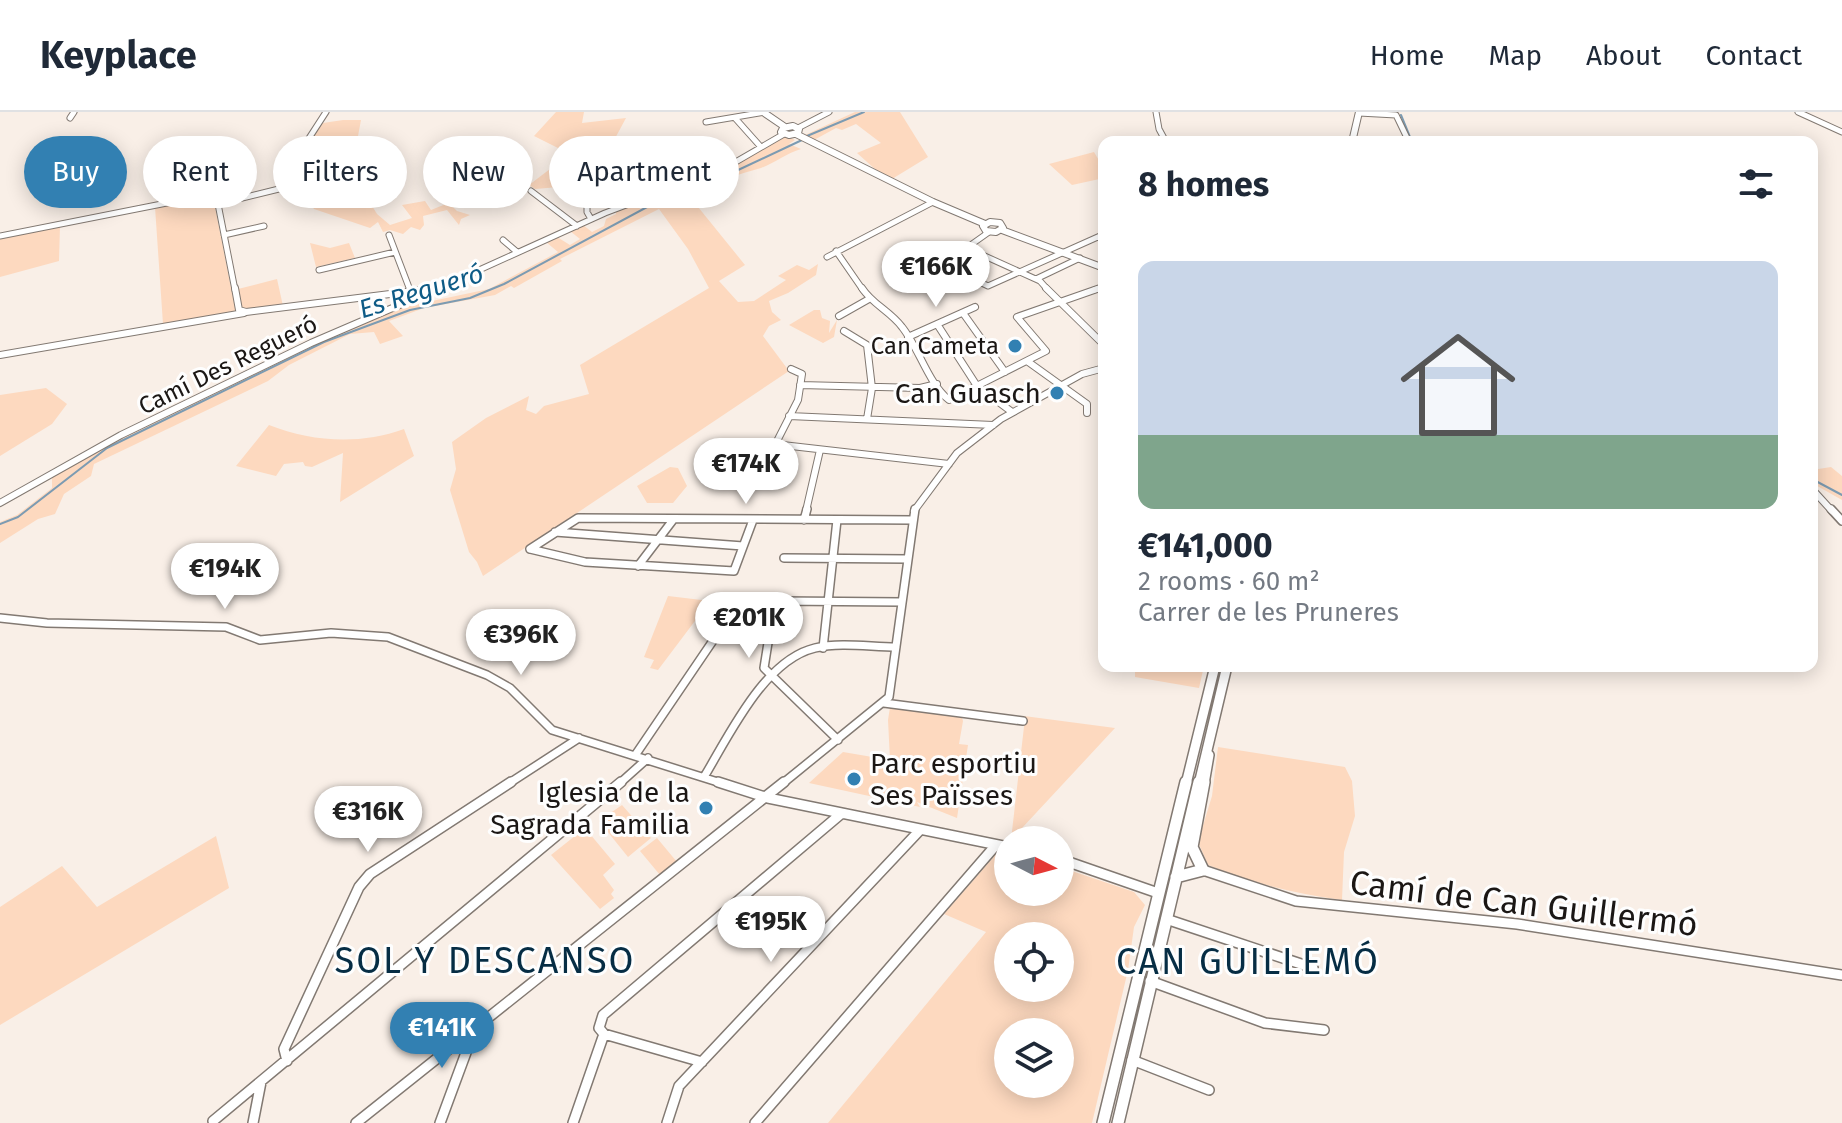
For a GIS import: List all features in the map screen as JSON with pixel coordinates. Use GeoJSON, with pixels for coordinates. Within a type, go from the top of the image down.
{"type":"FeatureCollection","features":[{"type":"Feature","properties":{"kind":"main road"},"geometry":{"type":"LineString","coordinates":[[764,112],[785,131],[800,135],[933,202],[985,224],[1000,223],[1002,230]]}},
{"type":"Feature","properties":{"kind":"main road"},"geometry":{"type":"LineString","coordinates":[[1353,136],[1359,112]]}},
{"type":"Feature","properties":{"kind":"main road"},"geometry":{"type":"LineString","coordinates":[[985,224],[983,227],[989,232],[1002,230],[1098,266]]}},
{"type":"Feature","properties":{"kind":"main road"},"geometry":{"type":"LineString","coordinates":[[1103,1123],[1213,672]]}},
{"type":"Feature","properties":{"kind":"main road"},"geometry":{"type":"LineString","coordinates":[[1118,1123],[1226,672]]}},
{"type":"Feature","properties":{"kind":"main road"},"geometry":{"type":"LineString","coordinates":[[1176,877],[1203,870],[1192,847],[1209,766],[1208,742]]}},
{"type":"Feature","properties":{"kind":"street"},"geometry":{"type":"LineString","coordinates":[[70,118],[74,112]]}},
{"type":"Feature","properties":{"kind":"street"},"geometry":{"type":"LineString","coordinates":[[257,196],[283,188],[302,149],[326,112]]}},
{"type":"Feature","properties":{"kind":"street"},"geometry":{"type":"LineString","coordinates":[[706,122],[764,112]]}},
{"type":"Feature","properties":{"kind":"street"},"geometry":{"type":"LineString","coordinates":[[800,135],[829,112]]}},
{"type":"Feature","properties":{"kind":"street"},"geometry":{"type":"LineString","coordinates":[[1156,112],[1163,136]]}},
{"type":"Feature","properties":{"kind":"street"},"geometry":{"type":"LineString","coordinates":[[1359,112],[1396,115],[1406,136]]}},
{"type":"Feature","properties":{"kind":"street"},"geometry":{"type":"LineString","coordinates":[[1798,112],[1842,132]]}},
{"type":"Feature","properties":{"kind":"street"},"geometry":{"type":"LineString","coordinates":[[735,118],[760,146]]}},
{"type":"Feature","properties":{"kind":"street","name":"Camí Des Regueró"},"geometry":{"type":"LineString","coordinates":[[0,503],[121,435],[311,343],[591,219],[727,167],[785,131]]}},
{"type":"Feature","properties":{"kind":"street"},"geometry":{"type":"LineString","coordinates":[[533,193],[577,226]]}},
{"type":"Feature","properties":{"kind":"street"},"geometry":{"type":"LineString","coordinates":[[827,257],[933,202]]}},
{"type":"Feature","properties":{"kind":"street"},"geometry":{"type":"LineString","coordinates":[[0,236],[143,208]]}},
{"type":"Feature","properties":{"kind":"street"},"geometry":{"type":"LineString","coordinates":[[219,208],[239,310],[246,312]]}},
{"type":"Feature","properties":{"kind":"street"},"geometry":{"type":"LineString","coordinates":[[587,208],[591,219]]}},
{"type":"Feature","properties":{"kind":"street"},"geometry":{"type":"LineString","coordinates":[[224,235],[264,226]]}},
{"type":"Feature","properties":{"kind":"street"},"geometry":{"type":"LineString","coordinates":[[989,232],[966,248],[1036,279],[1098,340]]}},
{"type":"Feature","properties":{"kind":"street"},"geometry":{"type":"LineString","coordinates":[[389,235],[410,291]]}},
{"type":"Feature","properties":{"kind":"street"},"geometry":{"type":"LineString","coordinates":[[963,274],[988,286],[1098,237]]}},
{"type":"Feature","properties":{"kind":"street"},"geometry":{"type":"LineString","coordinates":[[503,240],[517,252]]}},
{"type":"Feature","properties":{"kind":"street"},"geometry":{"type":"LineString","coordinates":[[836,251],[869,299],[881,305],[908,337],[949,400],[1046,351],[1017,317],[1098,289]]}},
{"type":"Feature","properties":{"kind":"street"},"geometry":{"type":"LineString","coordinates":[[319,270],[395,252]]}},
{"type":"Feature","properties":{"kind":"street"},"geometry":{"type":"LineString","coordinates":[[1036,279],[1080,258]]}},
{"type":"Feature","properties":{"kind":"street"},"geometry":{"type":"LineString","coordinates":[[0,355],[246,312],[434,290]]}},
{"type":"Feature","properties":{"kind":"street"},"geometry":{"type":"LineString","coordinates":[[839,316],[869,299]]}},
{"type":"Feature","properties":{"kind":"street"},"geometry":{"type":"LineString","coordinates":[[908,337],[975,307]]}},
{"type":"Feature","properties":{"kind":"street"},"geometry":{"type":"LineString","coordinates":[[963,313],[1005,372]]}},
{"type":"Feature","properties":{"kind":"street"},"geometry":{"type":"LineString","coordinates":[[937,324],[977,386],[1012,412]]}},
{"type":"Feature","properties":{"kind":"street"},"geometry":{"type":"LineString","coordinates":[[844,331],[867,345],[872,388],[867,419]]}},
{"type":"Feature","properties":{"kind":"street"},"geometry":{"type":"LineString","coordinates":[[1027,361],[1087,404],[1087,413]]}},
{"type":"Feature","properties":{"kind":"street"},"geometry":{"type":"LineString","coordinates":[[775,445],[798,400],[802,374],[791,369]]}},
{"type":"Feature","properties":{"kind":"street"},"geometry":{"type":"LineString","coordinates":[[356,1123],[884,703],[889,697],[915,507],[957,453],[993,425],[1082,374],[1098,370]]}},
{"type":"Feature","properties":{"kind":"street"},"geometry":{"type":"LineString","coordinates":[[800,385],[920,388],[937,384]]}},
{"type":"Feature","properties":{"kind":"street"},"geometry":{"type":"LineString","coordinates":[[789,416],[993,425]]}},
{"type":"Feature","properties":{"kind":"street"},"geometry":{"type":"LineString","coordinates":[[765,443],[949,464]]}},
{"type":"Feature","properties":{"kind":"street"},"geometry":{"type":"LineString","coordinates":[[804,520],[820,450]]}},
{"type":"Feature","properties":{"kind":"street"},"geometry":{"type":"LineString","coordinates":[[1818,495],[1842,521]]}},
{"type":"Feature","properties":{"kind":"street"},"geometry":{"type":"LineString","coordinates":[[753,520],[734,571],[585,562],[530,549],[578,518],[913,520]]}},
{"type":"Feature","properties":{"kind":"street"},"geometry":{"type":"LineString","coordinates":[[638,566],[673,520]]}},
{"type":"Feature","properties":{"kind":"street"},"geometry":{"type":"LineString","coordinates":[[823,648],[837,520]]}},
{"type":"Feature","properties":{"kind":"street"},"geometry":{"type":"LineString","coordinates":[[555,532],[743,546]]}},
{"type":"Feature","properties":{"kind":"street"},"geometry":{"type":"LineString","coordinates":[[784,558],[908,559]]}},
{"type":"Feature","properties":{"kind":"street"},"geometry":{"type":"LineString","coordinates":[[838,740],[764,668],[774,605],[779,601],[902,602]]}},
{"type":"Feature","properties":{"kind":"street"},"geometry":{"type":"LineString","coordinates":[[703,613],[769,634]]}},
{"type":"Feature","properties":{"kind":"street"},"geometry":{"type":"LineString","coordinates":[[0,618],[47,623],[226,627],[260,640],[331,633],[388,637],[487,675],[510,688],[552,730],[768,798],[994,845]]}},
{"type":"Feature","properties":{"kind":"street"},"geometry":{"type":"LineString","coordinates":[[636,754],[727,620]]}},
{"type":"Feature","properties":{"kind":"street"},"geometry":{"type":"LineString","coordinates":[[704,777],[762,683],[812,648],[896,647]]}},
{"type":"Feature","properties":{"kind":"street"},"geometry":{"type":"LineString","coordinates":[[884,703],[1023,721]]}},
{"type":"Feature","properties":{"kind":"street"},"geometry":{"type":"LineString","coordinates":[[287,1061],[284,1049],[359,887],[370,874],[579,738]]}},
{"type":"Feature","properties":{"kind":"street"},"geometry":{"type":"LineString","coordinates":[[213,1121],[581,818],[648,758]]}},
{"type":"Feature","properties":{"kind":"street"},"geometry":{"type":"LineString","coordinates":[[702,1062],[604,1034],[599,1028],[600,1021],[608,1010],[842,813]]}},
{"type":"Feature","properties":{"kind":"street"},"geometry":{"type":"LineString","coordinates":[[667,1123],[679,1086],[920,830]]}},
{"type":"Feature","properties":{"kind":"street"},"geometry":{"type":"LineString","coordinates":[[755,1123],[994,847]]}},
{"type":"Feature","properties":{"kind":"street"},"geometry":{"type":"LineString","coordinates":[[1074,864],[1158,893]]}},
{"type":"Feature","properties":{"kind":"street","name":"Camí de Can Guillermó"},"geometry":{"type":"LineString","coordinates":[[1203,870],[1296,901],[1517,924],[1842,975]]}},
{"type":"Feature","properties":{"kind":"street"},"geometry":{"type":"LineString","coordinates":[[1166,919],[1313,968]]}},
{"type":"Feature","properties":{"kind":"street"},"geometry":{"type":"LineString","coordinates":[[1150,981],[1265,1023],[1324,1030]]}},
{"type":"Feature","properties":{"kind":"street"},"geometry":{"type":"LineString","coordinates":[[440,1123],[475,1029]]}},
{"type":"Feature","properties":{"kind":"street"},"geometry":{"type":"LineString","coordinates":[[573,1123],[604,1034]]}},
{"type":"Feature","properties":{"kind":"street"},"geometry":{"type":"LineString","coordinates":[[1132,1060],[1209,1090]]}},
{"type":"Feature","properties":{"kind":"street"},"geometry":{"type":"LineString","coordinates":[[253,1123],[261,1082]]}},
{"type":"Feature","properties":{"kind":"shaded area"},"geometry":{"type":"Polygon","coordinates":[[[556,112],[584,112],[582,123],[626,118],[616,136],[549,136],[549,144],[534,136],[556,112]]]}},
{"type":"Feature","properties":{"kind":"shaded area"},"geometry":{"type":"Polygon","coordinates":[[[855,112],[900,112],[928,157],[892,179],[857,153],[881,143],[856,124],[842,130],[836,128],[814,140],[805,135],[855,112]]]}},
{"type":"Feature","properties":{"kind":"shaded area"},"geometry":{"type":"Polygon","coordinates":[[[361,120],[358,136],[313,136],[323,123],[361,120]]]}},
{"type":"Feature","properties":{"kind":"shaded area"},"geometry":{"type":"Polygon","coordinates":[[[789,137],[795,140],[789,144],[801,149],[761,168],[739,174],[739,159],[789,137]]]}},
{"type":"Feature","properties":{"kind":"shaded area"},"geometry":{"type":"Polygon","coordinates":[[[1094,152],[1098,159],[1098,179],[1072,185],[1049,164],[1094,152]]]}},
{"type":"Feature","properties":{"kind":"shaded area"},"geometry":{"type":"Polygon","coordinates":[[[549,170],[549,188],[535,189],[533,182],[549,170]]]}},
{"type":"Feature","properties":{"kind":"shaded area"},"geometry":{"type":"Polygon","coordinates":[[[423,201],[423,208],[454,208],[470,215],[461,219],[459,225],[447,210],[423,216],[424,225],[420,230],[411,227],[403,234],[390,230],[383,232],[378,222],[370,228],[313,208],[373,208],[390,225],[412,218],[404,208],[407,204],[423,201]]]}},
{"type":"Feature","properties":{"kind":"shaded area"},"geometry":{"type":"Polygon","coordinates":[[[155,208],[215,208],[236,313],[163,324],[155,208]]]}},
{"type":"Feature","properties":{"kind":"shaded area"},"geometry":{"type":"Polygon","coordinates":[[[699,208],[745,265],[719,281],[738,302],[754,301],[786,280],[778,276],[797,265],[809,270],[818,264],[816,275],[769,301],[772,312],[781,320],[769,326],[763,336],[789,371],[483,576],[469,552],[450,490],[456,469],[452,442],[486,418],[529,396],[526,410],[536,414],[544,406],[589,394],[580,365],[709,288],[688,249],[659,209],[560,259],[562,261],[514,288],[511,286],[495,295],[424,308],[389,321],[403,336],[380,344],[374,332],[350,334],[289,365],[268,381],[94,464],[91,476],[64,494],[55,514],[38,519],[0,543],[0,522],[17,515],[52,488],[52,476],[111,442],[263,368],[425,296],[432,301],[489,289],[558,252],[546,242],[557,237],[570,245],[580,239],[570,231],[583,225],[592,232],[604,226],[606,219],[616,211],[640,209],[699,208]]]}},
{"type":"Feature","properties":{"kind":"shaded area"},"geometry":{"type":"Polygon","coordinates":[[[60,226],[59,261],[0,277],[0,237],[60,226]]]}},
{"type":"Feature","properties":{"kind":"shaded area"},"geometry":{"type":"Polygon","coordinates":[[[310,243],[330,248],[349,243],[355,258],[316,267],[310,243]]]}},
{"type":"Feature","properties":{"kind":"shaded area"},"geometry":{"type":"Polygon","coordinates":[[[277,279],[283,306],[243,311],[238,289],[277,279]]]}},
{"type":"Feature","properties":{"kind":"shaded area"},"geometry":{"type":"Polygon","coordinates":[[[814,310],[820,310],[822,318],[830,321],[829,333],[837,320],[834,337],[823,343],[789,325],[814,310]]]}},
{"type":"Feature","properties":{"kind":"shaded area"},"geometry":{"type":"Polygon","coordinates":[[[46,388],[67,404],[52,424],[0,456],[0,395],[46,388]]]}},
{"type":"Feature","properties":{"kind":"shaded area"},"geometry":{"type":"Polygon","coordinates":[[[269,425],[302,435],[336,439],[370,438],[404,429],[414,456],[340,502],[343,453],[312,467],[305,466],[303,462],[284,464],[276,476],[236,466],[269,425]]]}},
{"type":"Feature","properties":{"kind":"shaded area"},"geometry":{"type":"Polygon","coordinates":[[[736,438],[758,445],[749,476],[720,476],[736,438]]]}},
{"type":"Feature","properties":{"kind":"shaded area"},"geometry":{"type":"Polygon","coordinates":[[[670,467],[678,468],[687,486],[673,503],[647,503],[637,486],[670,467]]]}},
{"type":"Feature","properties":{"kind":"shaded area"},"geometry":{"type":"Polygon","coordinates":[[[1831,467],[1842,476],[1842,500],[1818,486],[1818,469],[1831,467]]]}},
{"type":"Feature","properties":{"kind":"shaded area"},"geometry":{"type":"Polygon","coordinates":[[[668,596],[710,601],[658,670],[650,668],[654,660],[644,657],[668,596]]]}},
{"type":"Feature","properties":{"kind":"shaded area"},"geometry":{"type":"Polygon","coordinates":[[[1135,672],[1203,672],[1199,688],[1135,677],[1135,672]]]}},
{"type":"Feature","properties":{"kind":"shaded area"},"geometry":{"type":"Polygon","coordinates":[[[891,701],[960,711],[963,721],[959,744],[968,745],[957,818],[917,802],[920,807],[809,783],[843,752],[890,760],[888,720],[891,701]]]}},
{"type":"Feature","properties":{"kind":"shaded area"},"geometry":{"type":"Polygon","coordinates":[[[1025,718],[1115,728],[1024,826],[1013,826],[1025,718]]]}},
{"type":"Feature","properties":{"kind":"shaded area"},"geometry":{"type":"Polygon","coordinates":[[[1218,747],[1345,767],[1352,781],[1355,816],[1344,852],[1342,900],[1274,887],[1208,865],[1198,842],[1212,796],[1218,747]]]}},
{"type":"Feature","properties":{"kind":"shaded area"},"geometry":{"type":"Polygon","coordinates":[[[622,805],[651,838],[628,857],[599,821],[622,805]]]}},
{"type":"Feature","properties":{"kind":"shaded area"},"geometry":{"type":"Polygon","coordinates":[[[585,828],[615,864],[603,875],[614,890],[611,894],[614,898],[600,909],[551,855],[585,828]]]}},
{"type":"Feature","properties":{"kind":"shaded area"},"geometry":{"type":"Polygon","coordinates":[[[216,836],[229,888],[0,1025],[0,907],[62,866],[97,907],[216,836]]]}},
{"type":"Feature","properties":{"kind":"shaded area"},"geometry":{"type":"Polygon","coordinates":[[[657,838],[677,862],[660,875],[640,851],[657,838]]]}},
{"type":"Feature","properties":{"kind":"shaded area"},"geometry":{"type":"Polygon","coordinates":[[[994,857],[994,906],[1074,906],[1074,872],[1134,892],[1145,905],[1134,927],[1128,970],[1092,1123],[828,1123],[986,932],[944,914],[994,857]]]}},
{"type":"Feature","properties":{"kind":"waterway","name":"Es Regueró"},"geometry":{"type":"LineString","coordinates":[[807,136],[864,112]]}},
{"type":"Feature","properties":{"kind":"waterway"},"geometry":{"type":"LineString","coordinates":[[1401,115],[1410,136]]}},
{"type":"Feature","properties":{"kind":"waterway","name":"Es Regueró"},"geometry":{"type":"LineString","coordinates":[[0,524],[18,517],[107,448],[324,342],[410,310],[470,298],[504,284],[675,192],[736,171],[802,140]]}},
{"type":"Feature","properties":{"kind":"waterway"},"geometry":{"type":"LineString","coordinates":[[1818,482],[1842,495]]}},
{"type":"Feature","properties":{"kind":"place","name":"Can Cameta"},"geometry":{"type":"Point","coordinates":[1015,346]}},
{"type":"Feature","properties":{"kind":"place","name":"Can Guasch"},"geometry":{"type":"Point","coordinates":[1057,393]}},
{"type":"Feature","properties":{"kind":"place","name":"Parc esportiu Ses Païsses"},"geometry":{"type":"Point","coordinates":[854,779]}},
{"type":"Feature","properties":{"kind":"place","name":"Iglesia de la Sagrada Familia"},"geometry":{"type":"Point","coordinates":[706,808]}},
{"type":"Feature","properties":{"kind":"district","name":"SOL Y DESCANSO"},"geometry":{"type":"Point","coordinates":[485,960]}},
{"type":"Feature","properties":{"kind":"district","name":"CAN GUILLEMÓ"},"geometry":{"type":"Point","coordinates":[1248,961]}}]}
